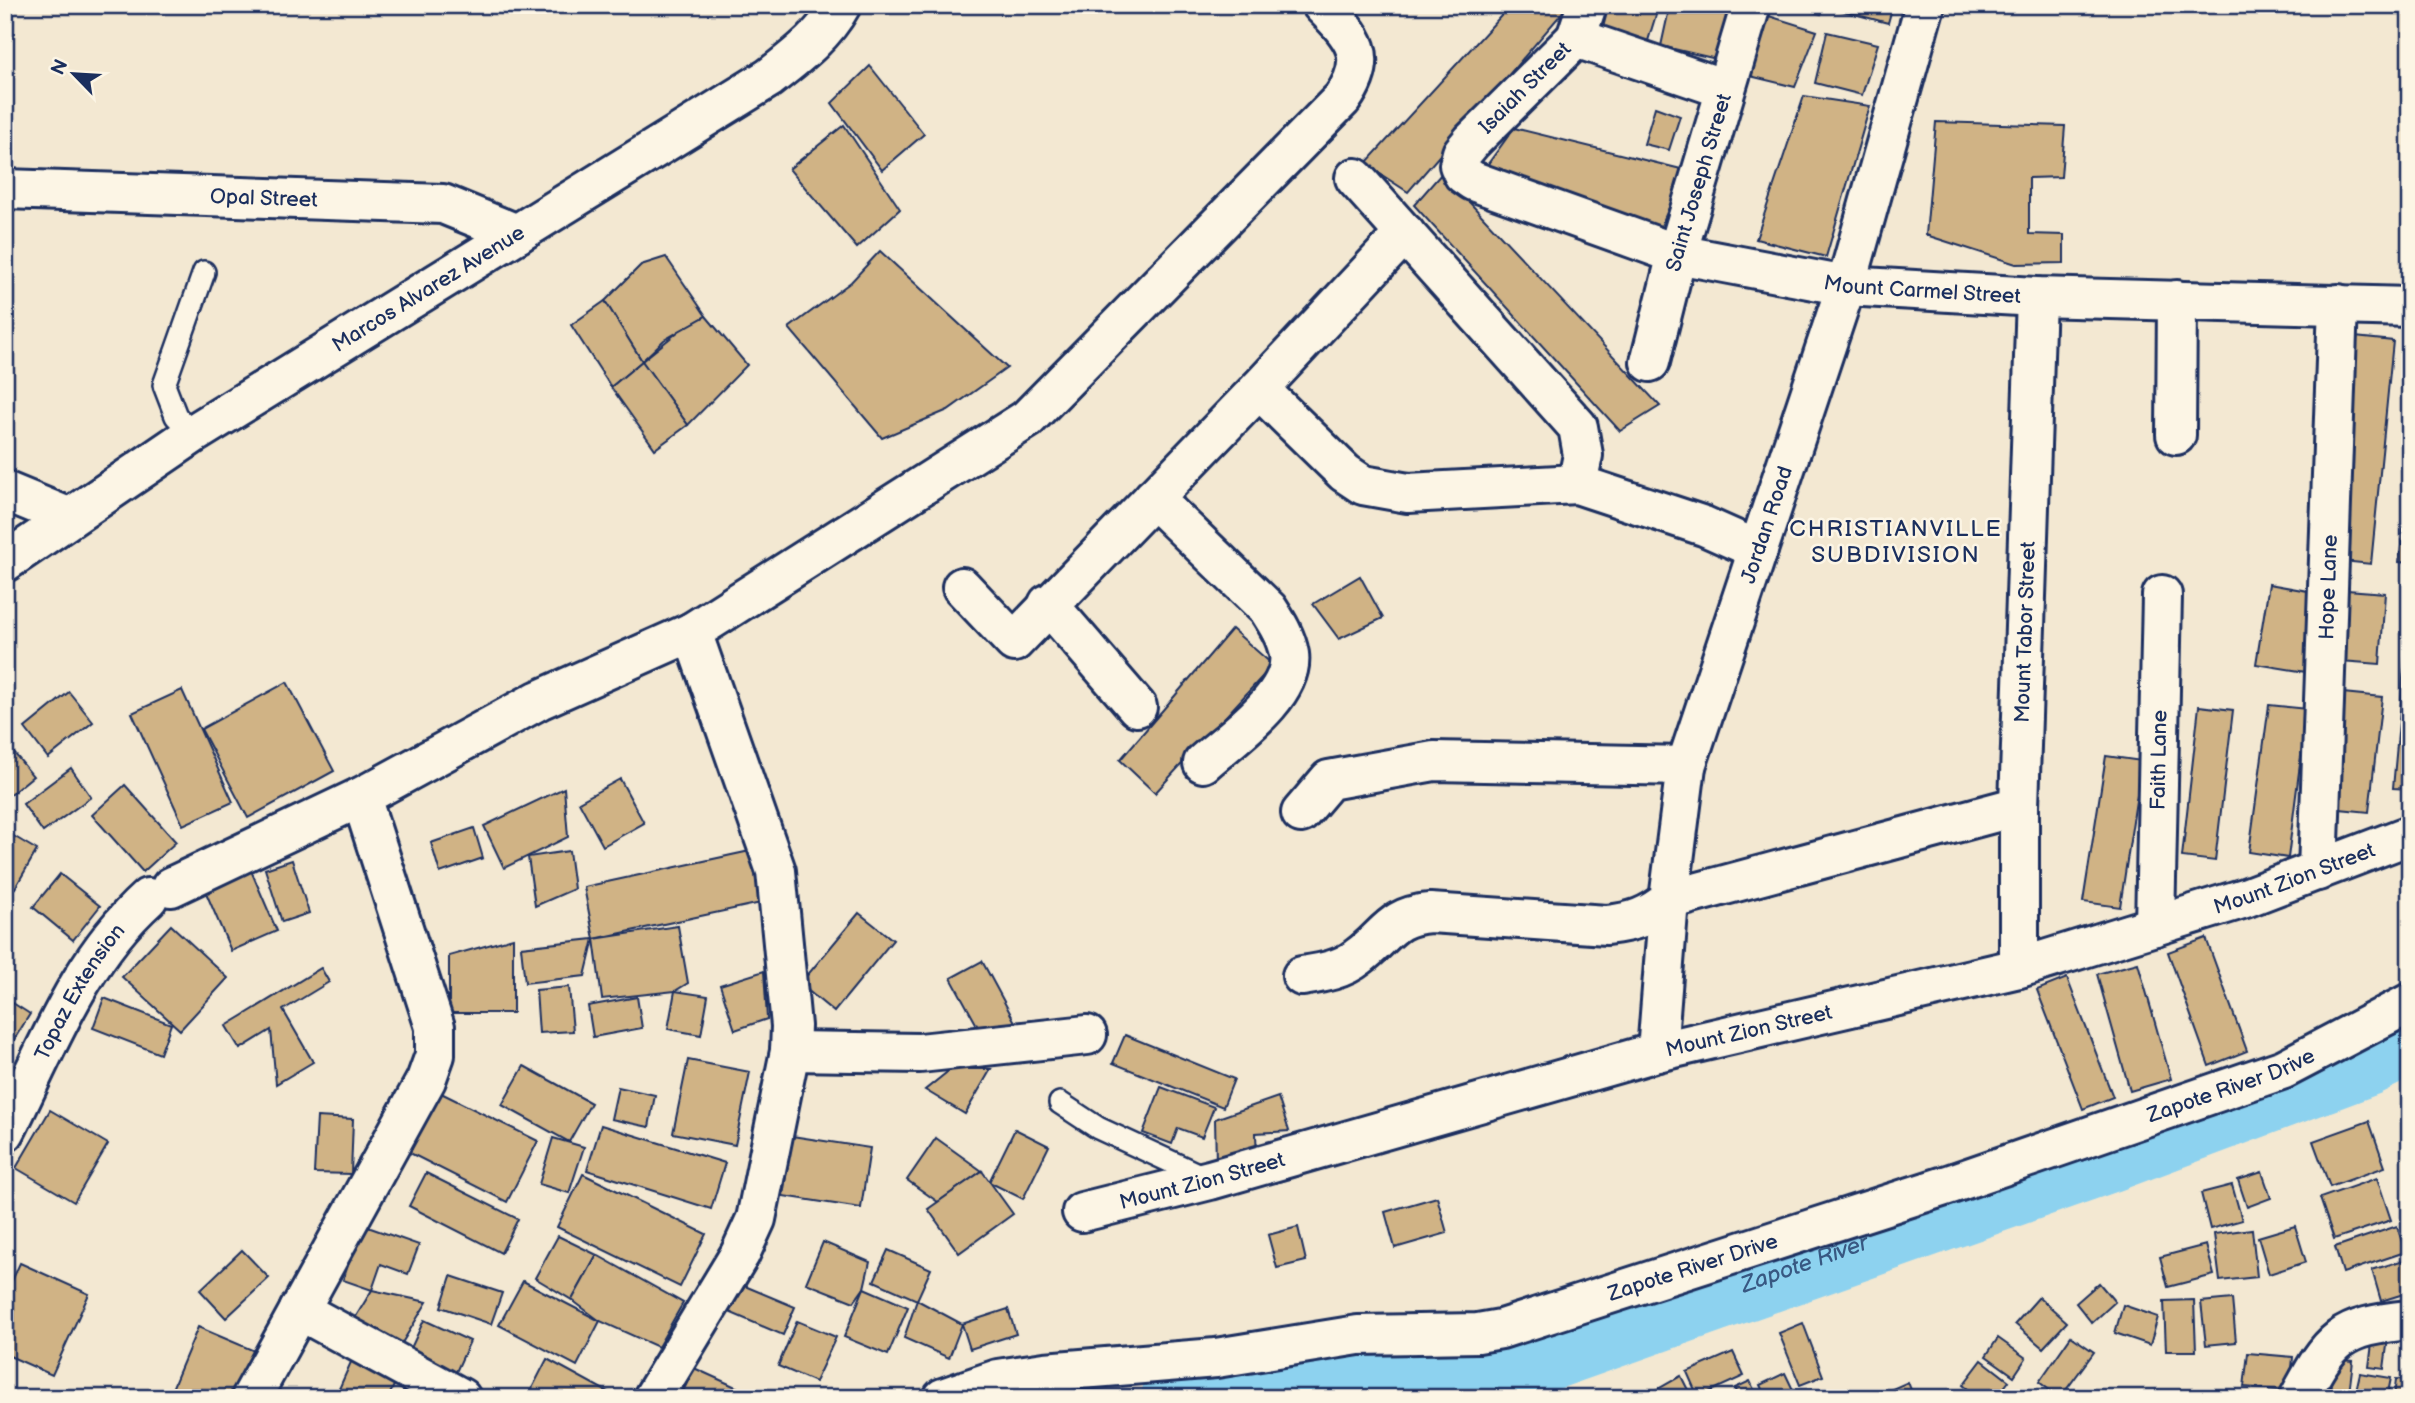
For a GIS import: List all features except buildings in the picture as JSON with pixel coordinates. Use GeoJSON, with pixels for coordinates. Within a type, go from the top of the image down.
{"type":"FeatureCollection","features":[{"type":"Feature","properties":{"kind":"street","name":"Marcos Alvarez Avenue"},"geometry":{"type":"LineString","coordinates":[[5,562],[193,435],[769,78],[802,52],[832,22],[841,5]]}},
{"type":"Feature","properties":{"kind":"street","name":"Topaz Extension"},"geometry":{"type":"LineString","coordinates":[[5,1132],[80,983],[112,934],[160,893],[361,797],[539,700],[692,632],[1027,419],[1342,99],[1355,81],[1357,53],[1343,27],[1322,5]]}},
{"type":"Feature","properties":{"kind":"street","name":"Saint Joseph Street"},"geometry":{"type":"LineString","coordinates":[[1650,362],[1676,254],[1751,5]]}},
{"type":"Feature","properties":{"kind":"street","name":"Jordan Road"},"geometry":{"type":"LineString","coordinates":[[1657,1052],[1669,900],[1686,766],[1846,286],[1925,5]]}},
{"type":"Feature","properties":{"kind":"street","name":"Isaiah Street"},"geometry":{"type":"LineString","coordinates":[[1459,165],[1462,153],[1472,141],[1581,22],[1725,89]]}},
{"type":"Feature","properties":{"kind":"street","name":"Mount Carmel Street"},"geometry":{"type":"LineString","coordinates":[[1459,165],[1463,174],[1473,181],[1676,254],[1846,286],[2036,297],[2410,307]]}},
{"type":"Feature","properties":{"kind":"street"},"geometry":{"type":"LineString","coordinates":[[1355,178],[1578,427],[1583,455],[1577,484]]}},
{"type":"Feature","properties":{"kind":"street","name":"Opal Street"},"geometry":{"type":"LineString","coordinates":[[5,189],[443,204],[517,234]]}},
{"type":"Feature","properties":{"kind":"street"},"geometry":{"type":"LineString","coordinates":[[962,587],[1014,642],[1259,389],[1405,233]]}},
{"type":"Feature","properties":{"kind":"street","name":"Mount Tabor Street"},"geometry":{"type":"LineString","coordinates":[[2019,968],[2019,806],[2036,297]]}},
{"type":"Feature","properties":{"kind":"street"},"geometry":{"type":"LineString","coordinates":[[2176,435],[2177,300]]}},
{"type":"Feature","properties":{"kind":"street","name":"Hope Lane"},"geometry":{"type":"LineString","coordinates":[[2318,871],[2338,304]]}},
{"type":"Feature","properties":{"kind":"street"},"geometry":{"type":"LineString","coordinates":[[1259,389],[1345,473],[1363,485],[1408,493],[1577,484],[1704,526],[1758,550]]}},
{"type":"Feature","properties":{"kind":"street"},"geometry":{"type":"LineString","coordinates":[[5,491],[68,517]]}},
{"type":"Feature","properties":{"kind":"street"},"geometry":{"type":"LineString","coordinates":[[1153,498],[1268,609],[1282,631],[1289,656],[1286,681],[1272,700],[1203,763]]}},
{"type":"Feature","properties":{"kind":"street","name":"Faith Lane"},"geometry":{"type":"LineString","coordinates":[[2155,926],[2162,595]]}},
{"type":"Feature","properties":{"kind":"street"},"geometry":{"type":"LineString","coordinates":[[1048,604],[1137,707]]}},
{"type":"Feature","properties":{"kind":"street"},"geometry":{"type":"LineString","coordinates":[[653,1398],[740,1254],[756,1219],[790,1051],[791,1026],[776,871],[692,632]]}},
{"type":"Feature","properties":{"kind":"street"},"geometry":{"type":"LineString","coordinates":[[1301,813],[1329,780],[1434,761],[1686,766]]}},
{"type":"Feature","properties":{"kind":"street"},"geometry":{"type":"LineString","coordinates":[[251,1398],[426,1080],[435,1055],[435,1027],[361,797]]}},
{"type":"Feature","properties":{"kind":"street"},"geometry":{"type":"LineString","coordinates":[[1302,976],[1326,972],[1351,962],[1400,918],[1412,914],[1607,925],[1632,922],[1652,915],[1669,900],[2019,806]]}},
{"type":"Feature","properties":{"kind":"street","name":"Mount Zion Street"},"geometry":{"type":"LineString","coordinates":[[1082,1212],[1210,1180],[1657,1052],[2019,968],[2318,871],[2410,835]]}},
{"type":"Feature","properties":{"kind":"street","name":"Zapote River Drive"},"geometry":{"type":"LineString","coordinates":[[943,1398],[998,1379],[1045,1372],[1216,1358],[1358,1335],[1478,1333],[1501,1329],[1938,1189],[2284,1069],[2410,1003]]}},
{"type":"Feature","properties":{"kind":"street"},"geometry":{"type":"LineString","coordinates":[[790,1051],[920,1053],[1087,1035]]}},
{"type":"Feature","properties":{"kind":"street"},"geometry":{"type":"LineString","coordinates":[[299,1310],[461,1398]]}},
{"type":"Feature","properties":{"kind":"street"},"geometry":{"type":"LineString","coordinates":[[2299,1398],[2318,1360],[2334,1342],[2354,1329],[2410,1320]]}},
{"type":"Feature","properties":{"kind":"lane"},"geometry":{"type":"LineString","coordinates":[[193,435],[176,416],[164,385],[204,272]]}},
{"type":"Feature","properties":{"kind":"lane"},"geometry":{"type":"LineString","coordinates":[[1060,1103],[1098,1128],[1210,1180]]}},
{"type":"Feature","properties":{"kind":"waterway","name":"Zapote River"},"geometry":{"type":"LineString","coordinates":[[1177,1398],[1301,1374],[1381,1370],[1461,1374],[1533,1360],[2110,1156],[2367,1060],[2410,1039]]}},
{"type":"Feature","properties":{"kind":"district","name":"CHRISTIANVILLE SUBDIVISION"},"geometry":{"type":"Point","coordinates":[1896,542]}}]}
